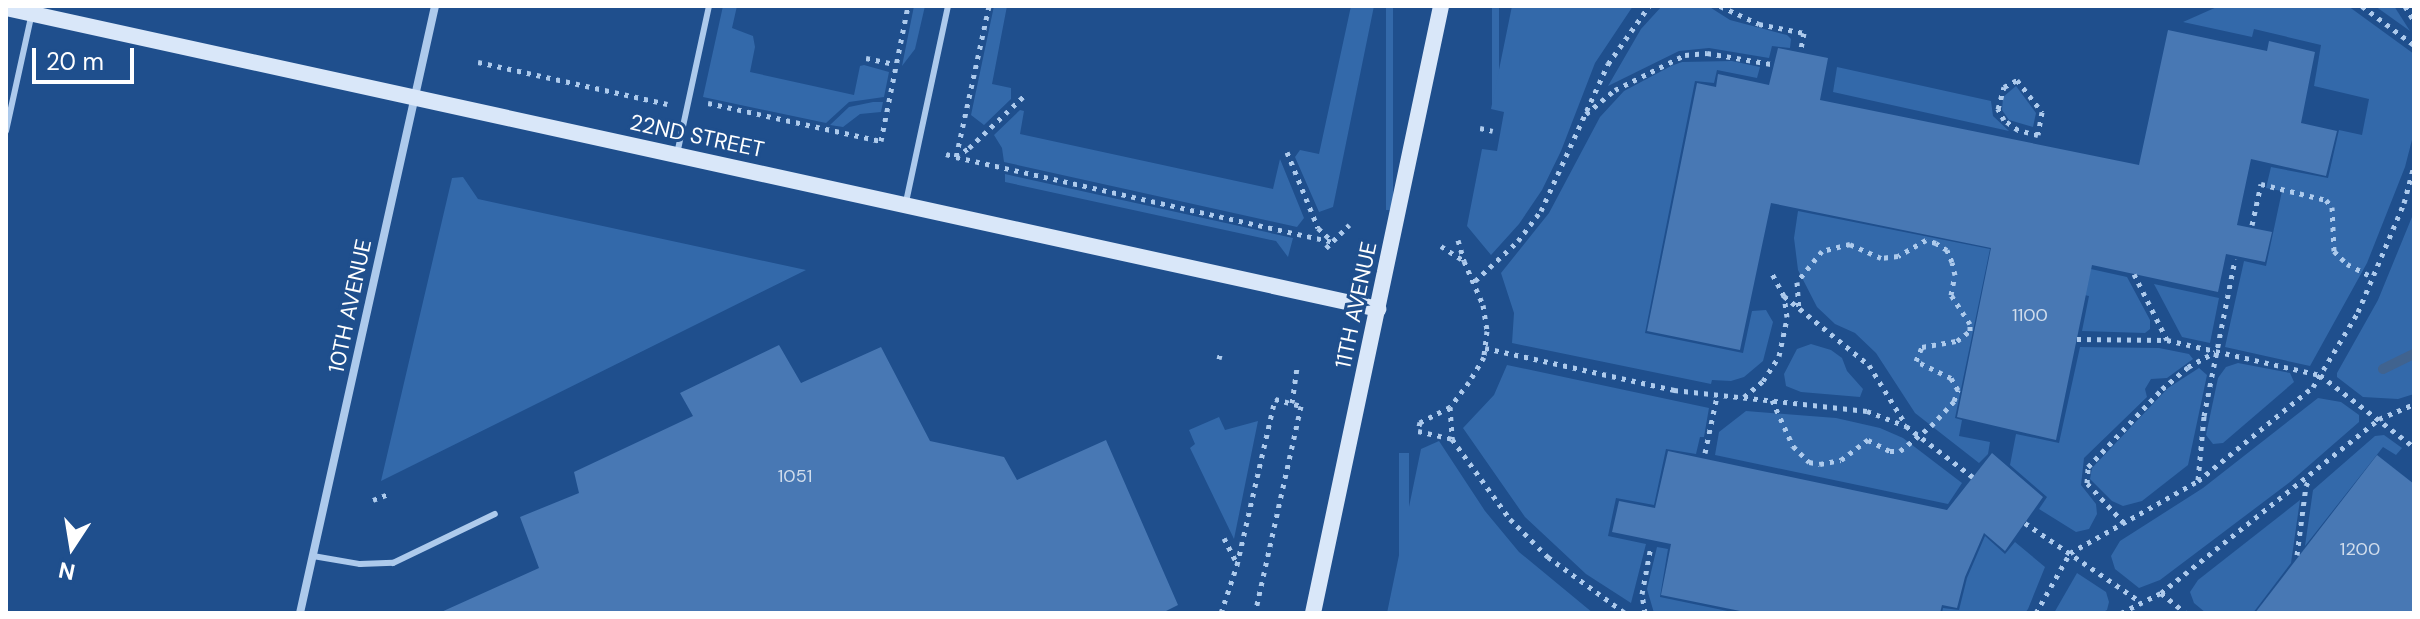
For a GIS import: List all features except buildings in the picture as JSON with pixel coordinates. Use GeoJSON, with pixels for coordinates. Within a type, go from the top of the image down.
{"type":"FeatureCollection","features":[{"type":"Feature","properties":{"kind":"street","name":"10TH AVENUE"},"geometry":{"type":"LineString","coordinates":[[300,613],[435,6]]}},
{"type":"Feature","properties":{"kind":"street","name":"11TH AVENUE"},"geometry":{"type":"LineString","coordinates":[[1313,613],[1441,6]]}},
{"type":"Feature","properties":{"kind":"street","name":"22ND STREET"},"geometry":{"type":"LineString","coordinates":[[6,8],[33,10],[415,98],[906,203],[1378,309]]}},
{"type":"Feature","properties":{"kind":"lane"},"geometry":{"type":"LineString","coordinates":[[677,154],[709,6]]}},
{"type":"Feature","properties":{"kind":"lane"},"geometry":{"type":"LineString","coordinates":[[906,203],[948,6]]}},
{"type":"Feature","properties":{"kind":"lane"},"geometry":{"type":"LineString","coordinates":[[6,131],[33,10]]}},
{"type":"Feature","properties":{"kind":"lane"},"geometry":{"type":"LineString","coordinates":[[313,556],[360,564],[393,563],[495,514]]}},
{"type":"Feature","properties":{"kind":"path"},"geometry":{"type":"LineString","coordinates":[[688,99],[881,141],[908,6]]}},
{"type":"Feature","properties":{"kind":"path"},"geometry":{"type":"LineString","coordinates":[[956,157],[989,6]]}},
{"type":"Feature","properties":{"kind":"path"},"geometry":{"type":"LineString","coordinates":[[1475,281],[1518,241],[1541,211],[1608,64],[1649,6]]}},
{"type":"Feature","properties":{"kind":"path"},"geometry":{"type":"LineString","coordinates":[[1720,6],[1759,24],[1804,33],[1801,48]]}},
{"type":"Feature","properties":{"kind":"path"},"geometry":{"type":"LineString","coordinates":[[2362,6],[2414,45]]}},
{"type":"Feature","properties":{"kind":"path"},"geometry":{"type":"LineString","coordinates":[[2405,6],[2414,21]]}},
{"type":"Feature","properties":{"kind":"path"},"geometry":{"type":"LineString","coordinates":[[1584,115],[1615,90],[1685,55],[1707,53],[1771,64]]}},
{"type":"Feature","properties":{"kind":"path"},"geometry":{"type":"LineString","coordinates":[[866,58],[894,64]]}},
{"type":"Feature","properties":{"kind":"path"},"geometry":{"type":"LineString","coordinates":[[478,62],[667,104]]}},
{"type":"Feature","properties":{"kind":"path"},"geometry":{"type":"LineString","coordinates":[[2017,80],[2042,112],[2038,135],[2011,125],[1998,109],[2004,87],[2017,80]]}},
{"type":"Feature","properties":{"kind":"path"},"geometry":{"type":"LineString","coordinates":[[956,157],[1024,96]]}},
{"type":"Feature","properties":{"kind":"path"},"geometry":{"type":"LineString","coordinates":[[1480,128],[1493,131]]}},
{"type":"Feature","properties":{"kind":"path"},"geometry":{"type":"LineString","coordinates":[[1287,152],[1318,228],[1332,242]]}},
{"type":"Feature","properties":{"kind":"path"},"geometry":{"type":"LineString","coordinates":[[946,154],[1332,242]]}},
{"type":"Feature","properties":{"kind":"path"},"geometry":{"type":"LineString","coordinates":[[2036,613],[2070,553],[2198,481],[2313,387],[2358,312],[2414,165]]}},
{"type":"Feature","properties":{"kind":"path"},"geometry":{"type":"LineString","coordinates":[[2409,182],[2414,176]]}},
{"type":"Feature","properties":{"kind":"path"},"geometry":{"type":"LineString","coordinates":[[2252,225],[2261,184],[2326,200],[2332,207],[2334,251],[2347,264],[2373,277]]}},
{"type":"Feature","properties":{"kind":"path"},"geometry":{"type":"LineString","coordinates":[[1326,248],[1349,225]]}},
{"type":"Feature","properties":{"kind":"path"},"geometry":{"type":"LineString","coordinates":[[1452,439],[1418,431],[1420,422],[1450,407],[1469,382],[1485,348],[1485,318],[1475,281],[1464,261],[1458,240]]}},
{"type":"Feature","properties":{"kind":"path"},"geometry":{"type":"LineString","coordinates":[[1772,400],[1793,446],[1809,462],[1841,460],[1868,440],[1890,451],[1900,451],[1920,437],[1954,401],[1958,390],[1951,378],[1916,361],[1918,352],[1930,344],[1957,341],[1970,331],[1970,324],[1951,295],[1955,275],[1947,250],[1926,240],[1898,256],[1881,258],[1850,244],[1835,245],[1822,251],[1797,282],[1799,310]]}},
{"type":"Feature","properties":{"kind":"path"},"geometry":{"type":"LineString","coordinates":[[1441,246],[1464,261]]}},
{"type":"Feature","properties":{"kind":"path"},"geometry":{"type":"LineString","coordinates":[[2198,481],[2204,416],[2235,259]]}},
{"type":"Feature","properties":{"kind":"path"},"geometry":{"type":"LineString","coordinates":[[1771,272],[1784,296],[1845,342],[1869,365],[1906,426]]}},
{"type":"Feature","properties":{"kind":"path"},"geometry":{"type":"LineString","coordinates":[[2134,274],[2167,340]]}},
{"type":"Feature","properties":{"kind":"path"},"geometry":{"type":"LineString","coordinates":[[1743,398],[1763,381],[1779,356],[1787,317],[1784,296]]}},
{"type":"Feature","properties":{"kind":"path"},"geometry":{"type":"LineString","coordinates":[[2077,339],[2167,340],[2320,375],[2414,447]]}},
{"type":"Feature","properties":{"kind":"path"},"geometry":{"type":"LineString","coordinates":[[1485,348],[1674,390],[1867,411],[1906,426],[1973,477]]}},
{"type":"Feature","properties":{"kind":"path"},"geometry":{"type":"LineString","coordinates":[[2124,523],[2087,483],[2088,467],[2162,389],[2188,367],[2216,352]]}},
{"type":"Feature","properties":{"kind":"path"},"geometry":{"type":"LineString","coordinates":[[1292,403],[1297,368]]}},
{"type":"Feature","properties":{"kind":"path"},"geometry":{"type":"LineString","coordinates":[[1705,453],[1717,396]]}},
{"type":"Feature","properties":{"kind":"path"},"geometry":{"type":"LineString","coordinates":[[1221,613],[1237,565],[1275,399],[1301,406],[1255,613]]}},
{"type":"Feature","properties":{"kind":"path"},"geometry":{"type":"LineString","coordinates":[[2121,613],[2161,593],[2379,419],[2414,404]]}},
{"type":"Feature","properties":{"kind":"path"},"geometry":{"type":"LineString","coordinates":[[1450,407],[1452,439],[1510,519],[1548,557],[1625,613]]}},
{"type":"Feature","properties":{"kind":"path"},"geometry":{"type":"LineString","coordinates":[[2297,555],[2306,486],[2313,474]]}},
{"type":"Feature","properties":{"kind":"path"},"geometry":{"type":"LineString","coordinates":[[373,500],[391,493]]}},
{"type":"Feature","properties":{"kind":"path"},"geometry":{"type":"LineString","coordinates":[[2025,523],[2142,602]]}},
{"type":"Feature","properties":{"kind":"path"},"geometry":{"type":"LineString","coordinates":[[1224,538],[1237,565]]}},
{"type":"Feature","properties":{"kind":"path"},"geometry":{"type":"LineString","coordinates":[[1645,613],[1642,594],[1651,546]]}},
{"type":"Feature","properties":{"kind":"path"},"geometry":{"type":"LineString","coordinates":[[2161,593],[2186,613]]}},
{"type":"Feature","properties":{"kind":"shaded area"},"geometry":{"type":"Polygon","coordinates":[[[723,6],[737,6],[732,28],[753,36],[755,47],[750,72],[854,95],[860,66],[864,65],[889,72],[884,97],[849,102],[826,123],[703,97],[723,6]]]}},
{"type":"Feature","properties":{"kind":"shaded area"},"geometry":{"type":"Polygon","coordinates":[[[914,6],[925,6],[915,49],[902,66],[914,6]]]}},
{"type":"Feature","properties":{"kind":"shaded area"},"geometry":{"type":"Polygon","coordinates":[[[994,6],[1007,6],[992,84],[1011,88],[1011,99],[984,125],[971,115],[994,6]]]}},
{"type":"Feature","properties":{"kind":"shaded area"},"geometry":{"type":"Polygon","coordinates":[[[1351,6],[1374,6],[1333,207],[1319,212],[1295,157],[1300,150],[1319,154],[1351,6]]]}},
{"type":"Feature","properties":{"kind":"shaded area"},"geometry":{"type":"Polygon","coordinates":[[[1386,6],[1393,6],[1393,210],[1386,210],[1386,6]]]}},
{"type":"Feature","properties":{"kind":"shaded area"},"geometry":{"type":"Polygon","coordinates":[[[1492,6],[1499,6],[1499,106],[1492,106],[1492,6]]]}},
{"type":"Feature","properties":{"kind":"shaded area"},"geometry":{"type":"Polygon","coordinates":[[[1512,6],[1633,6],[1595,63],[1561,151],[1542,190],[1519,224],[1491,255],[1467,226],[1482,149],[1497,151],[1504,112],[1491,109],[1512,6]]]}},
{"type":"Feature","properties":{"kind":"shaded area"},"geometry":{"type":"Polygon","coordinates":[[[1662,6],[1708,6],[1730,20],[1787,35],[1791,39],[1790,48],[1772,46],[1769,58],[1709,48],[1679,51],[1608,86],[1641,29],[1662,6]]]}},
{"type":"Feature","properties":{"kind":"shaded area"},"geometry":{"type":"Polygon","coordinates":[[[2219,6],[2348,6],[2414,54],[2414,132],[2405,167],[2367,263],[2310,366],[2225,347],[2244,261],[2266,266],[2282,191],[2266,188],[2271,167],[2328,178],[2339,130],[2362,135],[2369,99],[2314,86],[2321,45],[2254,29],[2252,37],[2183,22],[2219,6]]]}},
{"type":"Feature","properties":{"kind":"shaded area"},"geometry":{"type":"Polygon","coordinates":[[[2375,6],[2394,6],[2410,31],[2375,6]]]}},
{"type":"Feature","properties":{"kind":"shaded area"},"geometry":{"type":"Polygon","coordinates":[[[1732,61],[1760,67],[1757,78],[1717,70],[1714,83],[1695,81],[1645,333],[1743,353],[1752,311],[1766,310],[1773,322],[1763,361],[1744,377],[1731,381],[1712,380],[1711,384],[1512,343],[1514,313],[1501,273],[1549,213],[1600,117],[1624,91],[1671,66],[1682,62],[1732,61]]]}},
{"type":"Feature","properties":{"kind":"shaded area"},"geometry":{"type":"Polygon","coordinates":[[[1837,67],[1991,101],[1993,116],[2009,131],[1833,92],[1837,67]]]}},
{"type":"Feature","properties":{"kind":"shaded area"},"geometry":{"type":"Polygon","coordinates":[[[2016,86],[2036,113],[2033,127],[2009,120],[2002,110],[2003,97],[2016,86]]]}},
{"type":"Feature","properties":{"kind":"shaded area"},"geometry":{"type":"Polygon","coordinates":[[[883,102],[881,112],[860,114],[843,127],[830,125],[849,107],[883,102]]]}},
{"type":"Feature","properties":{"kind":"shaded area"},"geometry":{"type":"Polygon","coordinates":[[[1020,110],[1024,111],[1020,134],[1273,189],[1280,159],[1304,218],[1297,227],[1004,162],[1002,148],[994,135],[1020,110]]]}},
{"type":"Feature","properties":{"kind":"shaded area"},"geometry":{"type":"Polygon","coordinates":[[[1005,174],[1293,238],[1288,257],[1276,241],[1005,182],[1005,174]]]}},
{"type":"Feature","properties":{"kind":"shaded area"},"geometry":{"type":"Polygon","coordinates":[[[463,177],[478,199],[806,270],[381,481],[452,178],[463,177]]]}},
{"type":"Feature","properties":{"kind":"shaded area"},"geometry":{"type":"Polygon","coordinates":[[[1798,211],[1990,249],[1955,418],[1962,420],[1959,436],[1990,442],[1988,454],[1979,463],[1915,413],[1876,353],[1855,333],[1835,324],[1817,307],[1798,270],[1794,238],[1798,211]]]}},
{"type":"Feature","properties":{"kind":"shaded area"},"geometry":{"type":"Polygon","coordinates":[[[2414,212],[2414,394],[2398,399],[2363,397],[2337,377],[2337,373],[2378,300],[2414,212]]]}},
{"type":"Feature","properties":{"kind":"shaded area"},"geometry":{"type":"Polygon","coordinates":[[[2050,260],[2127,277],[2150,320],[2150,329],[2145,333],[2082,331],[2089,296],[2045,287],[2050,260]]]}},
{"type":"Feature","properties":{"kind":"shaded area"},"geometry":{"type":"Polygon","coordinates":[[[2154,284],[2219,298],[2210,343],[2182,337],[2154,284]]]}},
{"type":"Feature","properties":{"kind":"shaded area"},"geometry":{"type":"Polygon","coordinates":[[[1811,344],[1831,350],[1842,358],[1847,371],[1863,389],[1860,397],[1801,392],[1786,386],[1784,374],[1797,349],[1811,344]]]}},
{"type":"Feature","properties":{"kind":"shaded area"},"geometry":{"type":"Polygon","coordinates":[[[2080,347],[2159,348],[2189,354],[2193,359],[2167,378],[2151,379],[2145,389],[2147,397],[2084,458],[2081,485],[2096,504],[2097,514],[2089,529],[2076,532],[2039,509],[2047,497],[2010,465],[2016,434],[2059,443],[2080,347]]]}},
{"type":"Feature","properties":{"kind":"shaded area"},"geometry":{"type":"Polygon","coordinates":[[[2238,363],[2290,373],[2294,382],[2223,443],[2213,444],[2206,435],[2218,378],[2226,367],[2238,363]]]}},
{"type":"Feature","properties":{"kind":"shaded area"},"geometry":{"type":"Polygon","coordinates":[[[1507,365],[1709,408],[1704,437],[1700,437],[1696,454],[1666,449],[1654,505],[1616,498],[1608,536],[1646,544],[1631,603],[1586,574],[1525,517],[1463,428],[1494,395],[1507,365]]]}},
{"type":"Feature","properties":{"kind":"shaded area"},"geometry":{"type":"Polygon","coordinates":[[[2199,368],[2207,375],[2188,465],[2142,501],[2123,506],[2112,501],[2090,479],[2092,468],[2168,388],[2199,368]]]}},
{"type":"Feature","properties":{"kind":"shaded area"},"geometry":{"type":"Polygon","coordinates":[[[2318,398],[2341,402],[2359,415],[2359,422],[2290,482],[2160,580],[2139,588],[2115,569],[2111,556],[2120,541],[2203,488],[2318,398]]]}},
{"type":"Feature","properties":{"kind":"shaded area"},"geometry":{"type":"Polygon","coordinates":[[[1746,411],[1836,418],[1880,428],[1903,438],[1962,483],[1948,504],[1715,455],[1719,432],[1746,411]]]}},
{"type":"Feature","properties":{"kind":"shaded area"},"geometry":{"type":"Polygon","coordinates":[[[1219,417],[1225,430],[1258,421],[1234,539],[1190,448],[1195,444],[1189,430],[1219,417]]]}},
{"type":"Feature","properties":{"kind":"shaded area"},"geometry":{"type":"Polygon","coordinates":[[[2384,435],[2402,448],[2396,455],[2383,447],[2305,546],[2313,490],[2375,436],[2384,435]]]}},
{"type":"Feature","properties":{"kind":"shaded area"},"geometry":{"type":"Polygon","coordinates":[[[1439,441],[1485,511],[1519,552],[1593,613],[1387,613],[1421,449],[1439,441]]]}},
{"type":"Feature","properties":{"kind":"shaded area"},"geometry":{"type":"Polygon","coordinates":[[[1399,453],[1409,453],[1409,613],[1399,613],[1399,453]]]}},
{"type":"Feature","properties":{"kind":"shaded area"},"geometry":{"type":"Polygon","coordinates":[[[2300,500],[2291,563],[2253,613],[2206,613],[2194,603],[2190,592],[2198,580],[2300,500]]]}},
{"type":"Feature","properties":{"kind":"shaded area"},"geometry":{"type":"Polygon","coordinates":[[[1985,536],[2005,554],[2015,542],[2045,567],[2028,609],[2025,613],[1942,613],[1943,608],[1959,610],[1967,578],[1985,536]]]}},
{"type":"Feature","properties":{"kind":"shaded area"},"geometry":{"type":"Polygon","coordinates":[[[1657,547],[1668,549],[1660,597],[1737,613],[1654,613],[1647,589],[1657,547]]]}},
{"type":"Feature","properties":{"kind":"shaded area"},"geometry":{"type":"Polygon","coordinates":[[[2077,573],[2106,592],[2109,602],[2107,610],[2101,613],[2054,613],[2077,573]]]}},
{"type":"Feature","properties":{"kind":"waterway"},"geometry":{"type":"LineString","coordinates":[[2383,369],[2414,354]]}}]}
